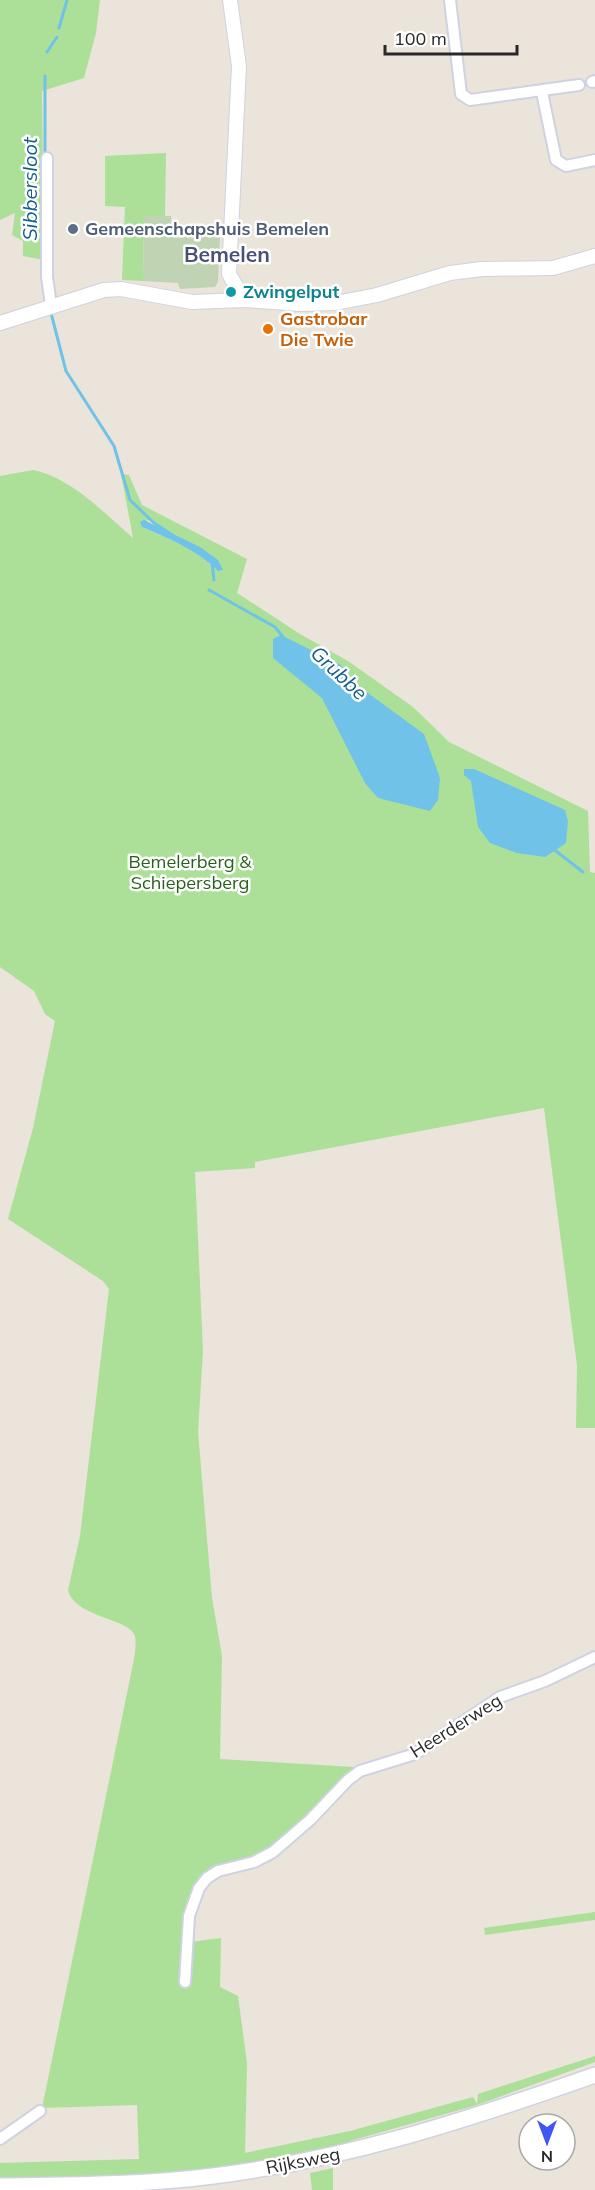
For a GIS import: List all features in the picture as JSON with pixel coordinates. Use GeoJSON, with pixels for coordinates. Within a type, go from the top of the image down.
{"type":"FeatureCollection","features":[{"type":"Feature","properties":{"kind":"main road","name":"Rijksweg"},"geometry":{"type":"LineString","coordinates":[[0,2186],[118,2187],[214,2176],[319,2158],[435,2130],[595,2075]]}},
{"type":"Feature","properties":{"kind":"street"},"geometry":{"type":"LineString","coordinates":[[220,300],[229,274],[239,73],[237,36],[230,0]]}},
{"type":"Feature","properties":{"kind":"street"},"geometry":{"type":"LineString","coordinates":[[450,0],[461,94],[464,98],[470,100],[542,92],[579,85]]}},
{"type":"Feature","properties":{"kind":"street"},"geometry":{"type":"LineString","coordinates":[[542,92],[556,160],[566,166],[595,160]]}},
{"type":"Feature","properties":{"kind":"street"},"geometry":{"type":"LineString","coordinates":[[47,158],[47,277],[51,305]]}},
{"type":"Feature","properties":{"kind":"street"},"geometry":{"type":"LineString","coordinates":[[0,323],[51,305],[112,289],[192,302],[244,300],[312,304],[353,301],[450,273],[482,269],[553,268],[595,256]]}},
{"type":"Feature","properties":{"kind":"street"},"geometry":{"type":"LineString","coordinates":[[229,274],[244,300]]}},
{"type":"Feature","properties":{"kind":"street","name":"Heerderweg"},"geometry":{"type":"LineString","coordinates":[[184,1982],[189,1916],[199,1888],[207,1878],[218,1871],[254,1862],[273,1852],[302,1828],[348,1780],[360,1771],[415,1754],[500,1697],[552,1678],[595,1657]]}},
{"type":"Feature","properties":{"kind":"street"},"geometry":{"type":"LineString","coordinates":[[0,2139],[40,2111]]}},
{"type":"Feature","properties":{"kind":"green space"},"geometry":{"type":"Polygon","coordinates":[[[0,0],[100,0],[96,33],[84,78],[42,91],[44,260],[23,256],[23,241],[12,235],[15,213],[0,220],[0,0]]]}},
{"type":"Feature","properties":{"kind":"green space"},"geometry":{"type":"Polygon","coordinates":[[[166,153],[165,216],[144,216],[143,281],[122,280],[125,207],[105,206],[105,156],[166,153]]]}},
{"type":"Feature","properties":{"kind":"green space"},"geometry":{"type":"Polygon","coordinates":[[[144,216],[171,216],[172,236],[220,237],[218,282],[215,287],[180,289],[178,283],[143,281],[144,216]]]}},
{"type":"Feature","properties":{"kind":"green space","name":"Bemelerberg & Schiepersberg"},"geometry":{"type":"Polygon","coordinates":[[[33,470],[61,480],[87,498],[133,538],[121,474],[129,475],[142,505],[247,559],[237,593],[300,634],[348,661],[413,707],[449,742],[588,811],[590,872],[595,873],[595,1428],[576,1428],[577,1366],[544,1108],[255,1162],[255,1168],[195,1172],[203,1351],[198,1432],[212,1598],[222,1656],[220,1759],[353,1767],[360,1776],[270,1862],[209,1880],[192,1912],[190,1942],[221,1938],[220,1987],[238,1996],[247,2063],[245,2153],[350,2131],[473,2097],[477,2104],[478,2094],[595,2056],[595,2062],[477,2105],[350,2141],[343,2149],[244,2167],[149,2177],[0,2183],[0,2163],[139,2159],[137,2105],[42,2108],[136,1644],[131,1630],[81,1606],[68,1590],[80,1536],[109,1289],[103,1281],[8,1219],[33,1128],[55,1021],[45,1014],[34,991],[0,967],[0,476],[33,470]],[[148,520],[142,527],[192,551],[218,571],[221,566],[148,520]]]}},
{"type":"Feature","properties":{"kind":"green space"},"geometry":{"type":"Polygon","coordinates":[[[595,1912],[595,1920],[485,1935],[484,1928],[595,1912]]]}},
{"type":"Feature","properties":{"kind":"green space"},"geometry":{"type":"Polygon","coordinates":[[[333,2168],[333,2190],[312,2190],[310,2173],[333,2168]]]}},
{"type":"Feature","properties":{"kind":"water"},"geometry":{"type":"Polygon","coordinates":[[[144,520],[200,547],[218,560],[223,570],[218,571],[173,540],[142,527],[140,522],[144,520]]]}},
{"type":"Feature","properties":{"kind":"water"},"geometry":{"type":"Polygon","coordinates":[[[281,635],[341,665],[350,680],[424,734],[440,778],[438,800],[430,811],[378,798],[365,783],[322,698],[273,658],[273,639],[281,635]]]}},
{"type":"Feature","properties":{"kind":"water"},"geometry":{"type":"Polygon","coordinates":[[[464,769],[474,769],[565,810],[568,821],[566,843],[545,857],[517,853],[490,843],[478,827],[471,781],[464,775],[464,769]]]}},
{"type":"Feature","properties":{"kind":"waterway","name":"Sibbersloot"},"geometry":{"type":"LineString","coordinates":[[59,28],[67,0]]}},
{"type":"Feature","properties":{"kind":"waterway","name":"Sibbersloot"},"geometry":{"type":"LineString","coordinates":[[47,52],[57,37]]}},
{"type":"Feature","properties":{"kind":"waterway","name":"Sibbersloot"},"geometry":{"type":"LineString","coordinates":[[45,76],[45,156]]}},
{"type":"Feature","properties":{"kind":"waterway","name":"Sibbersloot"},"geometry":{"type":"LineString","coordinates":[[51,313],[66,371],[114,446],[130,500],[154,523],[174,536]]}},
{"type":"Feature","properties":{"kind":"waterway","name":"Grubbe"},"geometry":{"type":"LineString","coordinates":[[212,563],[214,580]]}},
{"type":"Feature","properties":{"kind":"waterway","name":"Grubbe"},"geometry":{"type":"LineString","coordinates":[[209,590],[275,627],[283,637]]}},
{"type":"Feature","properties":{"kind":"waterway","name":"Grubbe"},"geometry":{"type":"LineString","coordinates":[[552,848],[583,872]]}},
{"type":"Feature","properties":{"kind":"place","name":"Gemeenschapshuis Bemelen"},"geometry":{"type":"Point","coordinates":[73,229]}},
{"type":"Feature","properties":{"kind":"place","name":"Zwingelput"},"geometry":{"type":"Point","coordinates":[231,292]}},
{"type":"Feature","properties":{"kind":"place","name":"Gastrobar Die Twie"},"geometry":{"type":"Point","coordinates":[268,329]}},
{"type":"Feature","properties":{"kind":"district","name":"Bemelen"},"geometry":{"type":"Point","coordinates":[227,255]}}]}
